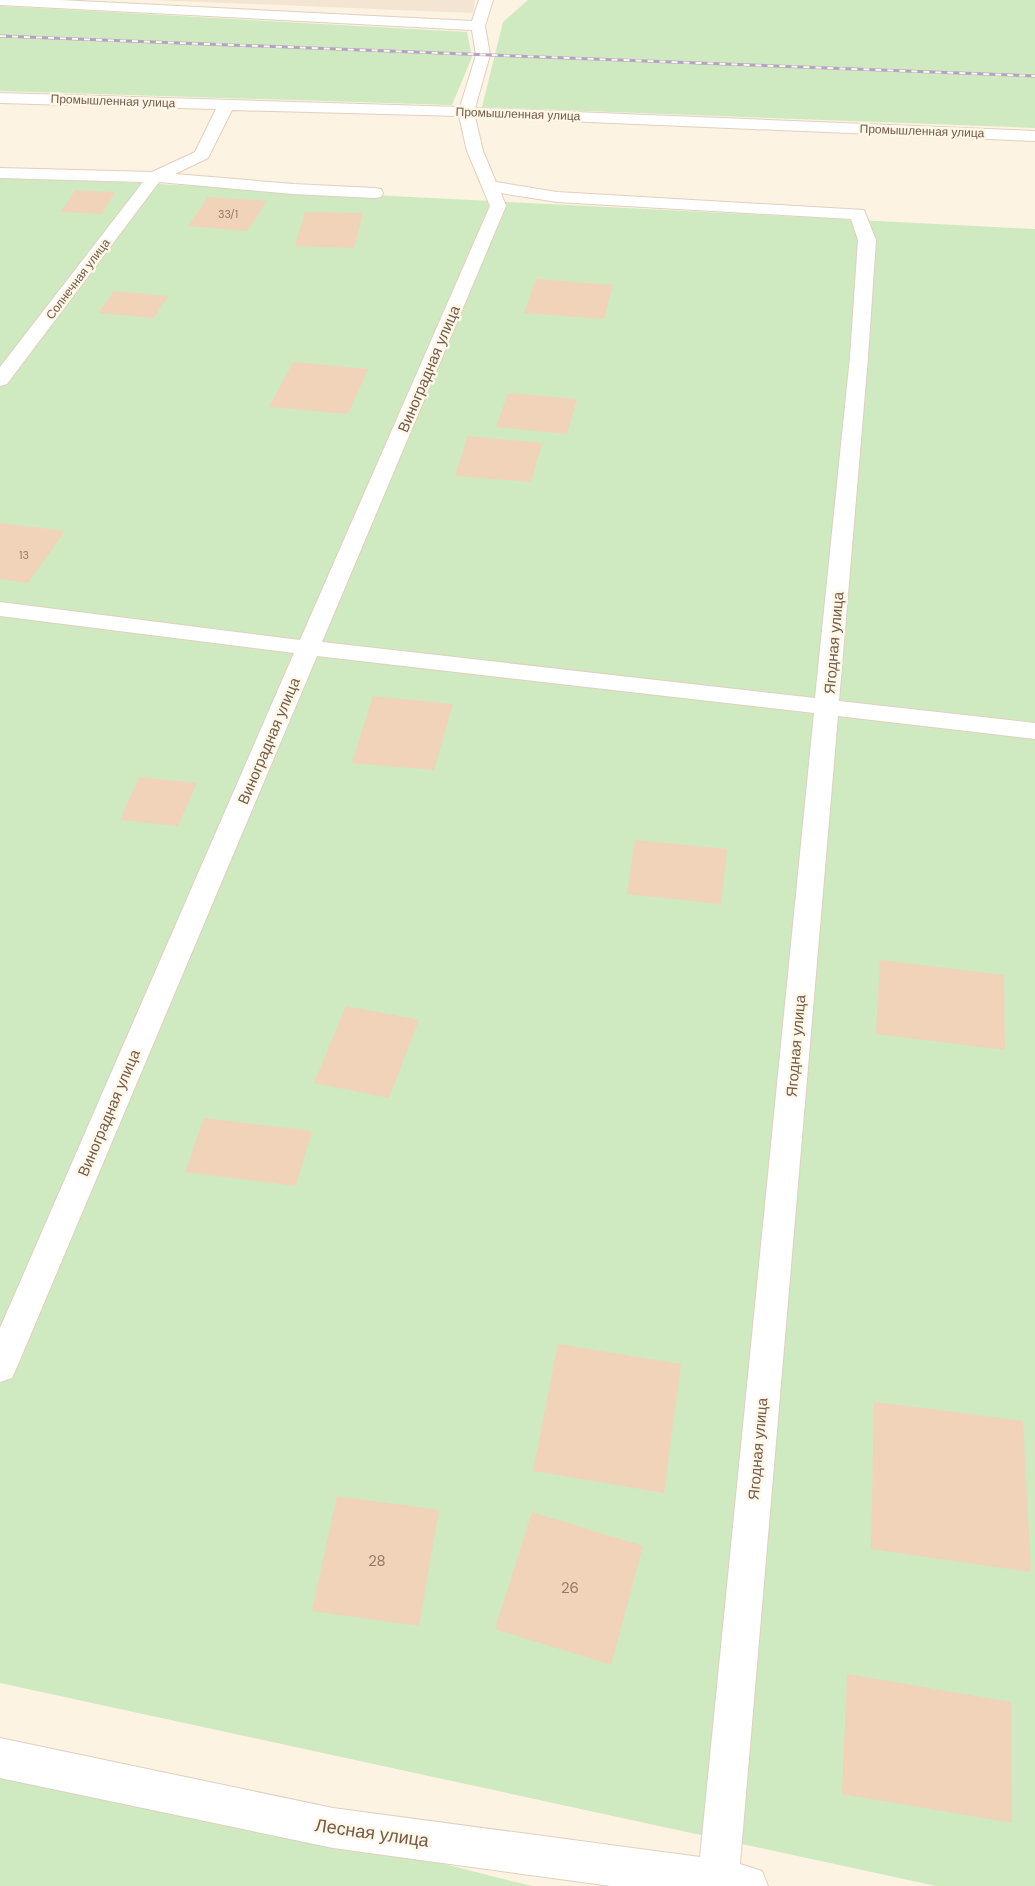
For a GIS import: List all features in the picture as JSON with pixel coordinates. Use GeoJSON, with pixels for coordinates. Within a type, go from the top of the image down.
{"type":"FeatureCollection","features":[{"type":"Feature","properties":{"kind":"street"},"geometry":{"type":"LineString","coordinates":[[0,0],[478,26]]}},
{"type":"Feature","properties":{"kind":"street"},"geometry":{"type":"LineString","coordinates":[[466,112],[483,55],[478,26],[486,0]]}},
{"type":"Feature","properties":{"kind":"street","name":"Промышленная улица"},"geometry":{"type":"LineString","coordinates":[[0,98],[466,112],[1035,136]]}},
{"type":"Feature","properties":{"kind":"street"},"geometry":{"type":"LineString","coordinates":[[155,177],[202,155],[226,105]]}},
{"type":"Feature","properties":{"kind":"street","name":"Виноградная улица"},"geometry":{"type":"LineString","coordinates":[[0,1367],[498,206],[475,151],[466,112]]}},
{"type":"Feature","properties":{"kind":"street"},"geometry":{"type":"LineString","coordinates":[[0,173],[155,177],[293,189],[375,193]]}},
{"type":"Feature","properties":{"kind":"street","name":"Солнечная улица"},"geometry":{"type":"LineString","coordinates":[[0,380],[155,177]]}},
{"type":"Feature","properties":{"kind":"street","name":"Ягодная улица"},"geometry":{"type":"LineString","coordinates":[[490,186],[557,197],[858,214],[867,240],[859,357],[828,706],[733,1883]]}},
{"type":"Feature","properties":{"kind":"street"},"geometry":{"type":"LineString","coordinates":[[0,609],[309,648],[1035,730]]}},
{"type":"Feature","properties":{"kind":"street","name":"Лесная улица"},"geometry":{"type":"LineString","coordinates":[[0,1758],[332,1828],[733,1883]]}},
{"type":"Feature","properties":{"kind":"shaded area"},"geometry":{"type":"Polygon","coordinates":[[[155,0],[475,0],[473,13],[155,0]]]}},
{"type":"Feature","properties":{"kind":"green space"},"geometry":{"type":"Polygon","coordinates":[[[528,0],[1035,0],[1035,128],[482,107],[503,22],[528,0]]]}},
{"type":"Feature","properties":{"kind":"green space"},"geometry":{"type":"Polygon","coordinates":[[[0,6],[467,32],[472,57],[452,105],[0,91],[0,6]]]}},
{"type":"Feature","properties":{"kind":"green space"},"geometry":{"type":"Polygon","coordinates":[[[0,176],[1035,229],[1035,1886],[936,1886],[0,1683],[0,176]]]}},
{"type":"Feature","properties":{"kind":"green space"},"geometry":{"type":"Polygon","coordinates":[[[0,1751],[515,1882],[533,1886],[0,1886],[0,1751]]]}},
{"type":"Feature","properties":{"kind":"building"},"geometry":{"type":"Polygon","coordinates":[[[75,190],[115,192],[102,214],[61,212],[75,190]]]}},
{"type":"Feature","properties":{"kind":"building"},"geometry":{"type":"Polygon","coordinates":[[[208,197],[267,201],[247,231],[188,226],[208,197]]]}},
{"type":"Feature","properties":{"kind":"building"},"geometry":{"type":"Polygon","coordinates":[[[305,212],[363,213],[354,248],[295,246],[305,212]]]}},
{"type":"Feature","properties":{"kind":"building"},"geometry":{"type":"Polygon","coordinates":[[[536,279],[613,285],[604,319],[524,313],[536,279]]]}},
{"type":"Feature","properties":{"kind":"building"},"geometry":{"type":"Polygon","coordinates":[[[114,291],[168,296],[154,318],[98,313],[114,291]]]}},
{"type":"Feature","properties":{"kind":"building"},"geometry":{"type":"Polygon","coordinates":[[[293,362],[368,369],[348,414],[269,407],[293,362]]]}},
{"type":"Feature","properties":{"kind":"building"},"geometry":{"type":"Polygon","coordinates":[[[508,393],[577,399],[567,434],[496,427],[508,393]]]}},
{"type":"Feature","properties":{"kind":"building"},"geometry":{"type":"Polygon","coordinates":[[[468,436],[542,443],[531,482],[455,476],[468,436]]]}},
{"type":"Feature","properties":{"kind":"building"},"geometry":{"type":"Polygon","coordinates":[[[0,523],[65,531],[28,583],[0,579],[0,523]]]}},
{"type":"Feature","properties":{"kind":"building"},"geometry":{"type":"Polygon","coordinates":[[[373,696],[453,704],[434,770],[352,763],[373,696]]]}},
{"type":"Feature","properties":{"kind":"building"},"geometry":{"type":"Polygon","coordinates":[[[139,777],[197,783],[178,826],[120,820],[139,777]]]}},
{"type":"Feature","properties":{"kind":"building"},"geometry":{"type":"Polygon","coordinates":[[[635,840],[727,849],[721,904],[627,894],[635,840]]]}},
{"type":"Feature","properties":{"kind":"building"},"geometry":{"type":"Polygon","coordinates":[[[880,960],[1004,975],[1005,1050],[876,1034],[880,960]]]}},
{"type":"Feature","properties":{"kind":"building"},"geometry":{"type":"Polygon","coordinates":[[[346,1006],[419,1020],[389,1098],[314,1083],[346,1006]]]}},
{"type":"Feature","properties":{"kind":"building"},"geometry":{"type":"Polygon","coordinates":[[[204,1118],[312,1131],[296,1186],[185,1172],[204,1118]]]}},
{"type":"Feature","properties":{"kind":"building"},"geometry":{"type":"Polygon","coordinates":[[[558,1344],[681,1364],[664,1493],[533,1471],[558,1344]]]}},
{"type":"Feature","properties":{"kind":"building"},"geometry":{"type":"Polygon","coordinates":[[[874,1402],[1023,1421],[1031,1572],[871,1549],[874,1402]]]}},
{"type":"Feature","properties":{"kind":"building"},"geometry":{"type":"Polygon","coordinates":[[[337,1496],[439,1510],[419,1626],[312,1611],[337,1496]]]}},
{"type":"Feature","properties":{"kind":"building"},"geometry":{"type":"Polygon","coordinates":[[[532,1512],[643,1546],[611,1665],[495,1629],[532,1512]]]}},
{"type":"Feature","properties":{"kind":"building"},"geometry":{"type":"Polygon","coordinates":[[[847,1674],[1011,1702],[1012,1823],[842,1794],[847,1674]]]}},
{"type":"Feature","properties":{"kind":"railway"},"geometry":{"type":"LineString","coordinates":[[0,36],[1035,76]]}}]}
